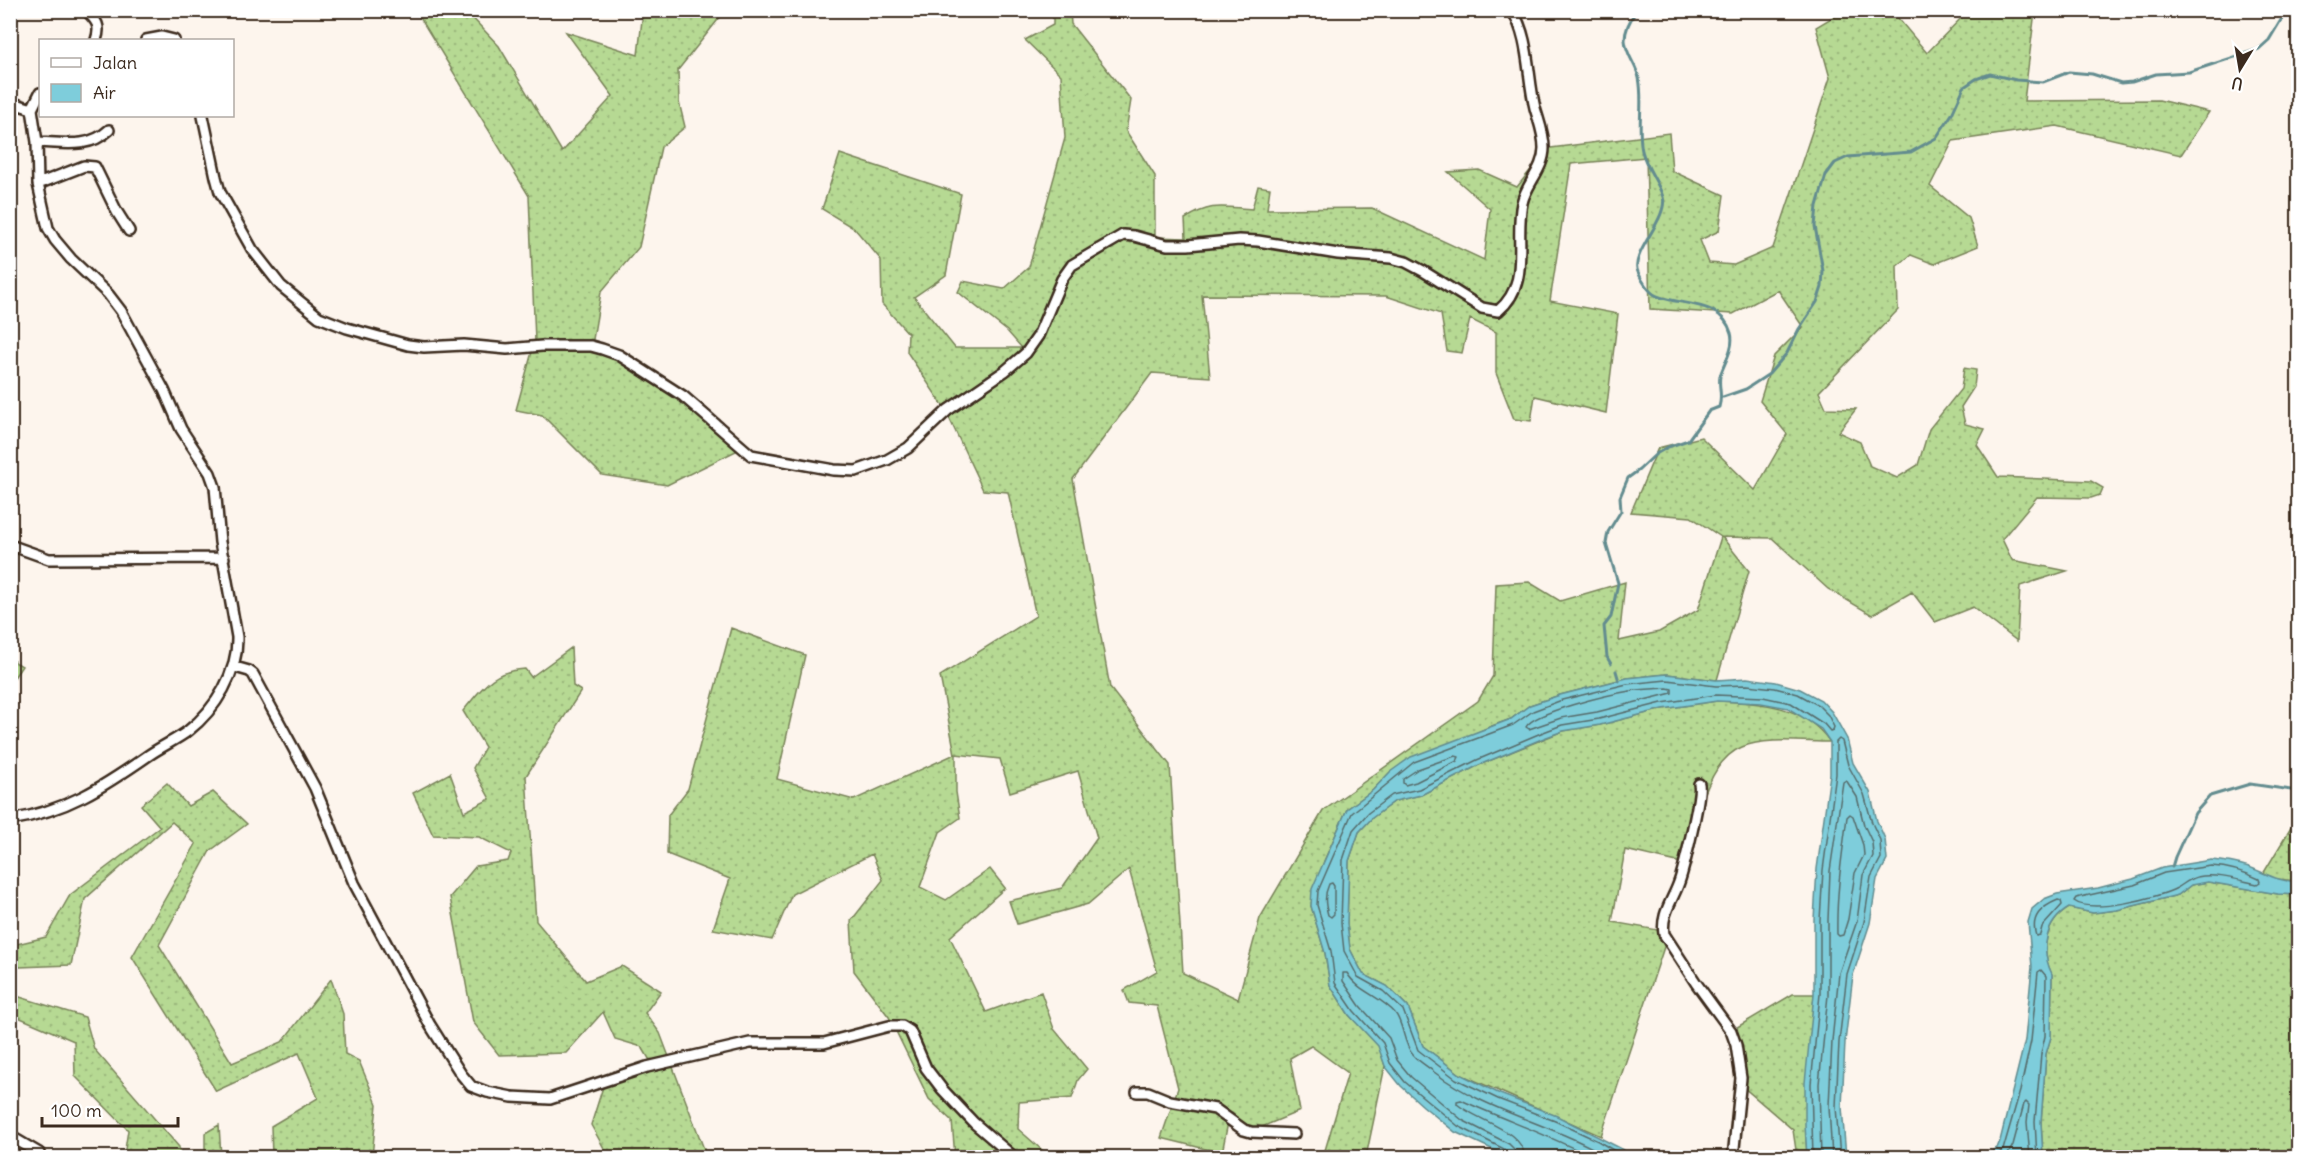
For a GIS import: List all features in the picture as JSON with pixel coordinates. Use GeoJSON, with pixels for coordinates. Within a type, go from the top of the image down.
{"type":"FeatureCollection","features":[{"type":"Feature","properties":{"kind":"street"},"geometry":{"type":"LineString","coordinates":[[86,10],[97,20],[100,29],[96,39]]}},
{"type":"Feature","properties":{"kind":"street"},"geometry":{"type":"LineString","coordinates":[[203,117],[220,192],[248,242],[281,286],[298,302],[319,316],[347,328],[408,345],[464,345],[507,349],[591,346],[602,348],[619,355],[683,396],[751,454],[834,470],[856,471],[887,460],[908,448],[948,410],[1005,371],[1026,353],[1038,336],[1062,279],[1072,265],[1123,235],[1167,244],[1188,245],[1239,240],[1257,241],[1338,254],[1391,258],[1406,262],[1423,271],[1482,308],[1498,311],[1512,297],[1518,281],[1522,201],[1539,168],[1544,152],[1543,134],[1535,108],[1523,41],[1512,10]]}},
{"type":"Feature","properties":{"kind":"street"},"geometry":{"type":"LineString","coordinates":[[151,39],[162,37],[170,39]]}},
{"type":"Feature","properties":{"kind":"street"},"geometry":{"type":"LineString","coordinates":[[10,820],[61,808],[187,732],[210,709],[235,667],[237,637],[215,487],[210,473],[181,429],[164,390],[121,311],[108,294],[71,260],[50,233],[44,217],[38,184],[37,142],[32,109],[39,95]]}},
{"type":"Feature","properties":{"kind":"street"},"geometry":{"type":"LineString","coordinates":[[10,102],[32,109]]}},
{"type":"Feature","properties":{"kind":"street"},"geometry":{"type":"LineString","coordinates":[[37,142],[80,144],[101,137],[109,130]]}},
{"type":"Feature","properties":{"kind":"street"},"geometry":{"type":"LineString","coordinates":[[38,184],[84,166],[95,167],[129,231]]}},
{"type":"Feature","properties":{"kind":"street"},"geometry":{"type":"LineString","coordinates":[[10,545],[49,560],[224,558]]}},
{"type":"Feature","properties":{"kind":"street"},"geometry":{"type":"LineString","coordinates":[[235,667],[253,674],[315,788],[354,884],[430,1025],[471,1086],[512,1097],[550,1099],[647,1067],[750,1043],[824,1042],[888,1026],[902,1026],[910,1031],[926,1068],[942,1089],[974,1123],[1016,1158]]}},
{"type":"Feature","properties":{"kind":"street"},"geometry":{"type":"LineString","coordinates":[[1699,784],[1701,789],[1680,878],[1665,911],[1663,928],[1669,943],[1731,1031],[1736,1045],[1741,1078],[1733,1158]]}},
{"type":"Feature","properties":{"kind":"street"},"geometry":{"type":"LineString","coordinates":[[1137,1092],[1148,1092],[1170,1101],[1215,1109],[1251,1132],[1294,1134]]}},
{"type":"Feature","properties":{"kind":"street"},"geometry":{"type":"LineString","coordinates":[[10,1136],[39,1153]]}},
{"type":"Feature","properties":{"kind":"green space"},"geometry":{"type":"Polygon","coordinates":[[[416,11],[466,11],[499,46],[562,152],[613,96],[566,32],[638,55],[643,11],[725,11],[678,70],[679,102],[685,127],[661,147],[639,247],[601,292],[592,345],[687,397],[740,449],[667,485],[602,475],[542,415],[516,410],[535,341],[529,196],[416,11]]]}},
{"type":"Feature","properties":{"kind":"green space"},"geometry":{"type":"Polygon","coordinates":[[[1053,11],[1070,11],[1071,24],[1131,100],[1126,131],[1155,176],[1155,237],[1186,238],[1185,219],[1203,210],[1217,207],[1252,209],[1258,186],[1270,188],[1267,209],[1372,208],[1484,260],[1490,209],[1448,172],[1479,170],[1517,187],[1537,162],[1543,149],[1669,133],[1672,171],[1724,195],[1719,231],[1700,240],[1709,263],[1734,265],[1773,248],[1830,78],[1816,27],[1843,11],[1892,11],[1927,53],[1968,11],[2035,11],[2024,101],[2159,100],[2209,112],[2181,155],[2057,126],[1953,141],[1930,186],[1969,218],[1978,246],[1934,264],[1911,255],[1897,266],[1898,310],[1819,392],[1826,408],[1856,409],[1838,432],[1860,442],[1870,466],[1897,478],[1918,465],[1929,429],[1961,389],[1964,368],[1976,370],[1974,387],[1961,407],[1965,424],[1985,429],[1977,445],[1998,477],[2091,481],[2103,488],[2100,495],[2091,498],[2037,497],[2002,539],[2012,560],[2067,571],[2020,586],[2017,641],[1973,607],[1935,622],[1912,592],[1872,615],[1828,589],[1772,538],[1722,537],[1749,571],[1717,680],[1667,674],[1627,678],[1530,705],[1511,719],[1390,772],[1373,790],[1347,809],[1324,861],[1311,906],[1325,953],[1330,985],[1349,1015],[1379,1046],[1385,1066],[1366,1157],[1323,1157],[1348,1073],[1311,1046],[1290,1058],[1300,1111],[1252,1131],[1229,1117],[1222,1153],[1161,1138],[1178,1088],[1157,1006],[1129,1003],[1124,990],[1157,971],[1129,869],[1088,904],[1017,924],[1009,901],[1062,888],[1097,838],[1078,771],[1010,792],[1000,759],[956,754],[956,792],[960,818],[940,832],[920,887],[946,900],[990,869],[1005,888],[950,937],[986,1012],[1041,992],[1054,1029],[1087,1069],[1078,1080],[1072,1098],[1019,1102],[1018,1129],[1050,1157],[955,1157],[952,1121],[929,1099],[889,1017],[854,971],[851,921],[883,880],[872,854],[792,894],[772,940],[713,929],[730,879],[667,854],[668,815],[688,789],[731,628],[805,655],[777,779],[854,800],[955,754],[940,676],[1036,616],[1008,492],[983,490],[944,407],[907,352],[908,333],[882,304],[881,260],[855,229],[822,209],[840,154],[961,194],[946,275],[914,297],[955,348],[1022,348],[1007,331],[958,292],[963,281],[1004,289],[1029,267],[1065,138],[1061,75],[1025,40],[1053,25],[1053,11]],[[1646,157],[1571,164],[1550,301],[1618,314],[1606,413],[1535,396],[1531,421],[1514,419],[1496,373],[1496,332],[1470,319],[1462,353],[1447,351],[1441,314],[1386,296],[1202,295],[1210,377],[1152,373],[1073,479],[1110,688],[1170,765],[1183,973],[1238,999],[1260,918],[1323,811],[1478,701],[1493,676],[1496,584],[1529,582],[1560,601],[1625,582],[1619,641],[1659,632],[1698,610],[1721,537],[1691,517],[1631,512],[1658,448],[1701,437],[1755,490],[1787,434],[1760,401],[1774,356],[1803,327],[1778,290],[1733,314],[1650,309],[1646,157]]]}},
{"type":"Feature","properties":{"kind":"green space"},"geometry":{"type":"Polygon","coordinates":[[[571,648],[573,686],[581,691],[526,776],[536,921],[586,981],[622,966],[661,991],[645,1013],[660,1033],[707,1157],[609,1157],[591,1125],[607,1074],[651,1062],[642,1047],[615,1039],[603,1012],[566,1053],[499,1055],[473,1022],[450,897],[476,866],[508,861],[511,853],[479,837],[433,835],[413,793],[450,773],[464,812],[490,799],[473,768],[485,747],[463,711],[496,677],[514,670],[525,669],[531,677],[571,648]]]}},
{"type":"Feature","properties":{"kind":"green space"},"geometry":{"type":"Polygon","coordinates":[[[10,659],[22,666],[11,682],[10,682],[10,659]]]}},
{"type":"Feature","properties":{"kind":"green space"},"geometry":{"type":"Polygon","coordinates":[[[1717,701],[1764,705],[1793,712],[1807,719],[1830,742],[1762,742],[1742,747],[1729,755],[1710,781],[1703,798],[1686,864],[1625,850],[1612,922],[1669,932],[1601,1136],[1460,1074],[1423,1046],[1408,1007],[1387,986],[1363,974],[1350,949],[1347,923],[1349,861],[1359,832],[1372,818],[1395,801],[1421,795],[1479,765],[1563,731],[1600,725],[1663,709],[1717,701]]]}},
{"type":"Feature","properties":{"kind":"green space"},"geometry":{"type":"Polygon","coordinates":[[[167,783],[188,806],[213,792],[247,824],[210,851],[159,945],[232,1063],[282,1042],[331,979],[343,1014],[345,1054],[359,1061],[377,1104],[372,1157],[272,1157],[271,1126],[318,1098],[299,1053],[216,1091],[132,957],[196,844],[172,822],[85,899],[71,965],[19,967],[11,962],[11,941],[17,944],[46,937],[70,895],[160,827],[141,805],[167,783]]]}},
{"type":"Feature","properties":{"kind":"green space"},"geometry":{"type":"Polygon","coordinates":[[[2298,816],[2298,881],[2275,879],[2263,874],[2298,816]]]}},
{"type":"Feature","properties":{"kind":"green space"},"geometry":{"type":"Polygon","coordinates":[[[2208,882],[2278,894],[2298,895],[2298,1157],[2043,1158],[2041,1122],[2046,1054],[2051,1037],[2052,975],[2046,956],[2050,929],[2061,914],[2069,908],[2093,913],[2117,910],[2178,895],[2191,885],[2208,882]]]}},
{"type":"Feature","properties":{"kind":"green space"},"geometry":{"type":"Polygon","coordinates":[[[10,994],[85,1017],[94,1049],[179,1147],[180,1157],[126,1158],[124,1156],[128,1130],[75,1076],[74,1041],[11,1014],[10,994]]]}},
{"type":"Feature","properties":{"kind":"green space"},"geometry":{"type":"Polygon","coordinates":[[[1793,994],[1814,994],[1806,1095],[1807,1157],[1797,1157],[1793,1130],[1742,1086],[1734,1029],[1793,994]]]}},
{"type":"Feature","properties":{"kind":"green space"},"geometry":{"type":"Polygon","coordinates":[[[219,1125],[221,1157],[205,1157],[205,1133],[219,1125]]]}},
{"type":"Feature","properties":{"kind":"water"},"geometry":{"type":"Polygon","coordinates":[[[1667,674],[1716,680],[1747,678],[1776,682],[1800,689],[1821,700],[1832,712],[1847,739],[1853,763],[1870,792],[1877,821],[1885,839],[1887,860],[1877,879],[1870,923],[1853,975],[1845,1042],[1842,1107],[1846,1157],[1807,1157],[1805,1083],[1814,994],[1814,919],[1817,869],[1830,774],[1830,742],[1821,729],[1788,708],[1761,703],[1717,701],[1663,709],[1600,725],[1563,731],[1479,765],[1421,795],[1395,801],[1372,818],[1359,832],[1349,861],[1347,923],[1350,949],[1363,974],[1387,986],[1408,1007],[1423,1046],[1460,1074],[1500,1094],[1557,1116],[1624,1150],[1626,1157],[1509,1157],[1455,1132],[1401,1086],[1385,1066],[1378,1046],[1349,1015],[1330,985],[1325,953],[1311,906],[1312,889],[1347,809],[1411,757],[1511,719],[1530,705],[1627,678],[1667,674]]]}},
{"type":"Feature","properties":{"kind":"water"},"geometry":{"type":"Polygon","coordinates":[[[2211,860],[2230,862],[2279,879],[2298,881],[2298,895],[2278,894],[2208,882],[2191,885],[2178,895],[2117,910],[2093,913],[2069,908],[2061,914],[2050,929],[2046,946],[2046,956],[2052,974],[2051,1037],[2046,1054],[2041,1122],[2043,1157],[1983,1157],[1997,1148],[2000,1141],[2025,1040],[2032,967],[2028,922],[2032,909],[2044,899],[2057,894],[2098,888],[2133,879],[2162,868],[2211,860]]]}},
{"type":"Feature","properties":{"kind":"waterway"},"geometry":{"type":"LineString","coordinates":[[1611,664],[1607,657],[1604,626],[1611,617],[1618,583],[1606,543],[1608,532],[1621,511],[1620,497],[1628,478],[1656,454],[1688,440],[1709,411],[1719,407],[1720,376],[1732,338],[1726,322],[1719,315],[1710,309],[1657,296],[1648,289],[1638,272],[1639,256],[1660,215],[1663,197],[1642,151],[1639,78],[1625,40],[1629,24],[1637,10]]}},
{"type":"Feature","properties":{"kind":"waterway"},"geometry":{"type":"LineString","coordinates":[[1723,397],[1746,389],[1769,374],[1787,353],[1799,329],[1817,302],[1822,287],[1823,271],[1815,226],[1817,206],[1826,175],[1835,163],[1848,157],[1911,152],[1936,138],[1952,114],[1964,87],[1990,74],[2016,80],[2043,82],[2069,72],[2092,74],[2121,83],[2156,74],[2189,72],[2259,49],[2269,40],[2287,10]]}},
{"type":"Feature","properties":{"kind":"waterway"},"geometry":{"type":"LineString","coordinates":[[1616,671],[1619,681]]}},
{"type":"Feature","properties":{"kind":"waterway"},"geometry":{"type":"LineString","coordinates":[[2172,867],[2195,813],[2210,796],[2250,784],[2298,791]]}}]}
